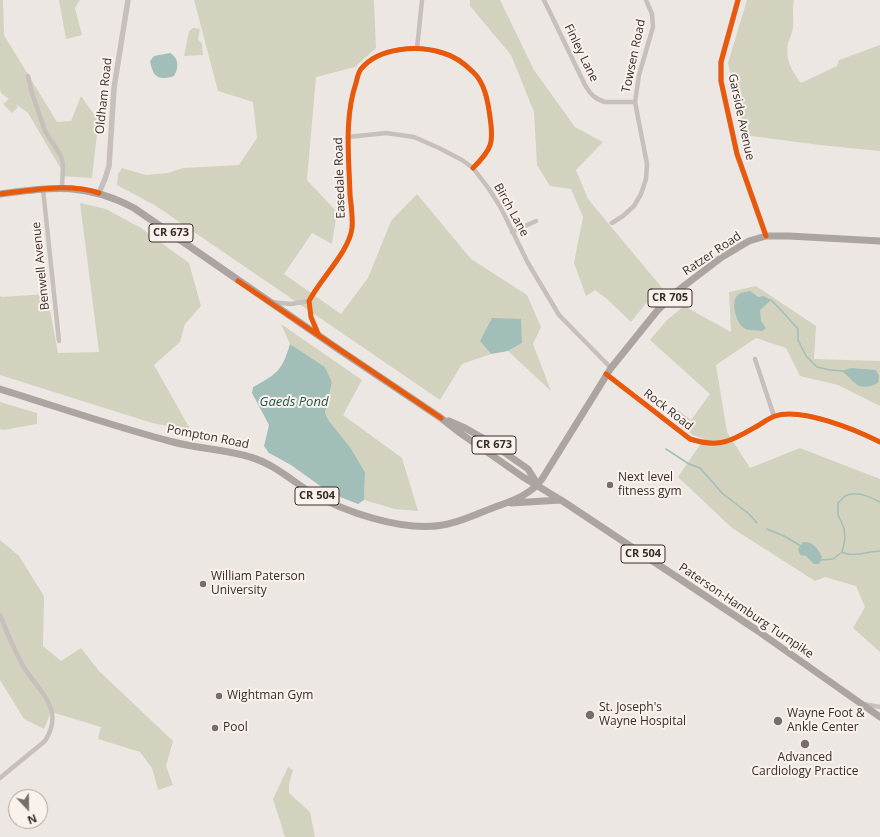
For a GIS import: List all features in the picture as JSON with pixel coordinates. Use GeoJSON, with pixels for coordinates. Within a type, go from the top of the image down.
{"type":"FeatureCollection","features":[{"type":"Feature","properties":{"kind":"main road","name":"CR 673"},"geometry":{"type":"LineString","coordinates":[[1,192],[75,188],[99,193]]}},
{"type":"Feature","properties":{"kind":"main road","name":"Paterson-Hamburg Turnpike"},"geometry":{"type":"LineString","coordinates":[[99,193],[121,201],[144,214],[269,302],[441,418],[488,440],[528,469],[538,485],[755,629],[880,717]]}},
{"type":"Feature","properties":{"kind":"main road","name":"Ratzer Road"},"geometry":{"type":"LineString","coordinates":[[538,485],[609,371],[657,311],[676,292],[706,268],[749,241],[766,236],[880,241]]}},
{"type":"Feature","properties":{"kind":"main road","name":"Pompton Road"},"geometry":{"type":"LineString","coordinates":[[0,388],[148,436],[251,457],[280,472],[303,488],[332,504],[350,511],[396,524],[442,526],[529,493],[538,485]]}},
{"type":"Feature","properties":{"kind":"main road"},"geometry":{"type":"LineString","coordinates":[[505,503],[561,500]]}},
{"type":"Feature","properties":{"kind":"street","name":"Oldham Road"},"geometry":{"type":"LineString","coordinates":[[99,193],[106,179],[109,166],[114,95],[128,0]]}},
{"type":"Feature","properties":{"kind":"street"},"geometry":{"type":"LineString","coordinates":[[417,49],[422,0]]}},
{"type":"Feature","properties":{"kind":"street","name":"Finley Lane"},"geometry":{"type":"LineString","coordinates":[[544,0],[591,95],[600,101],[605,102],[635,102]]}},
{"type":"Feature","properties":{"kind":"street","name":"Towsen Road"},"geometry":{"type":"LineString","coordinates":[[612,223],[634,206],[641,194],[646,179],[647,164],[635,102],[639,75],[653,27],[652,14],[646,0]]}},
{"type":"Feature","properties":{"kind":"street","name":"Garside Avenue"},"geometry":{"type":"LineString","coordinates":[[738,0],[723,48],[721,80],[737,154],[766,236]]}},
{"type":"Feature","properties":{"kind":"street","name":"Easedale Road"},"geometry":{"type":"LineString","coordinates":[[309,301],[347,245],[352,228],[348,137],[352,95],[360,70],[374,58],[390,50],[417,49],[443,52],[457,59],[474,73],[483,87],[488,104],[492,135],[490,146],[482,159],[473,168]]}},
{"type":"Feature","properties":{"kind":"street"},"geometry":{"type":"LineString","coordinates":[[28,76],[45,131],[61,156],[63,164],[62,188]]}},
{"type":"Feature","properties":{"kind":"street","name":"Birch Lane"},"geometry":{"type":"LineString","coordinates":[[348,137],[386,134],[414,137],[462,160],[473,168],[501,208],[528,263],[559,315],[609,371]]}},
{"type":"Feature","properties":{"kind":"street","name":"Benwell Avenue"},"geometry":{"type":"LineString","coordinates":[[43,189],[59,341]]}},
{"type":"Feature","properties":{"kind":"street"},"geometry":{"type":"LineString","coordinates":[[512,232],[536,221]]}},
{"type":"Feature","properties":{"kind":"street"},"geometry":{"type":"LineString","coordinates":[[269,302],[291,304],[309,301],[311,317],[319,336]]}},
{"type":"Feature","properties":{"kind":"street"},"geometry":{"type":"LineString","coordinates":[[755,359],[774,416]]}},
{"type":"Feature","properties":{"kind":"street","name":"Rock Road"},"geometry":{"type":"LineString","coordinates":[[609,371],[690,439],[704,444],[719,444],[731,440],[774,416],[787,413],[810,416],[860,432],[880,442]]}},
{"type":"Feature","properties":{"kind":"street"},"geometry":{"type":"LineString","coordinates":[[0,615],[14,649],[24,668],[47,699],[53,722],[45,741],[0,778]]}},
{"type":"Feature","properties":{"kind":"street"},"geometry":{"type":"LineString","coordinates":[[860,703],[880,707]]}},
{"type":"Feature","properties":{"kind":"green space"},"geometry":{"type":"Polygon","coordinates":[[[0,0],[3,0],[4,35],[57,122],[71,121],[81,96],[96,117],[99,117],[92,178],[61,176],[61,169],[28,113],[16,104],[18,107],[12,113],[3,104],[9,99],[1,93],[0,88],[0,0]]]}},
{"type":"Feature","properties":{"kind":"green space"},"geometry":{"type":"Polygon","coordinates":[[[59,0],[80,0],[75,8],[82,35],[66,39],[59,0]]]}},
{"type":"Feature","properties":{"kind":"green space"},"geometry":{"type":"Polygon","coordinates":[[[194,0],[374,0],[376,48],[355,67],[316,77],[307,180],[337,212],[332,244],[312,233],[284,274],[341,314],[368,278],[391,221],[417,194],[471,259],[527,295],[541,327],[533,344],[551,391],[508,351],[522,343],[520,319],[511,320],[480,341],[491,354],[462,364],[440,400],[156,206],[117,185],[118,174],[122,168],[146,175],[168,173],[183,168],[239,165],[257,138],[253,102],[218,91],[194,0]]]}},
{"type":"Feature","properties":{"kind":"green space"},"geometry":{"type":"Polygon","coordinates":[[[470,0],[500,0],[534,70],[575,127],[603,142],[576,170],[588,199],[663,289],[647,302],[631,322],[607,299],[595,290],[586,296],[574,263],[583,217],[571,189],[550,186],[537,165],[534,112],[511,55],[470,6],[470,0]]]}},
{"type":"Feature","properties":{"kind":"green space"},"geometry":{"type":"Polygon","coordinates":[[[747,0],[794,0],[793,28],[788,43],[787,54],[794,74],[801,83],[837,66],[839,60],[880,45],[880,151],[743,135],[728,63],[747,0]]]}},
{"type":"Feature","properties":{"kind":"green space"},"geometry":{"type":"Polygon","coordinates":[[[193,28],[200,29],[198,39],[202,44],[203,55],[184,56],[189,31],[193,28]]]}},
{"type":"Feature","properties":{"kind":"green space"},"geometry":{"type":"Polygon","coordinates":[[[80,203],[106,209],[141,228],[189,263],[201,306],[185,324],[180,342],[154,365],[189,427],[189,430],[152,423],[0,375],[0,295],[1,297],[47,294],[58,353],[99,352],[80,203]]]}},
{"type":"Feature","properties":{"kind":"green space"},"geometry":{"type":"Polygon","coordinates":[[[756,286],[816,326],[814,359],[880,361],[880,406],[838,385],[800,376],[786,348],[756,338],[716,365],[727,432],[750,468],[800,448],[880,479],[880,652],[853,628],[865,607],[856,586],[825,577],[815,581],[732,528],[678,477],[704,439],[693,435],[671,417],[678,410],[691,420],[710,394],[650,340],[667,320],[684,306],[731,332],[729,292],[756,286]]]}},
{"type":"Feature","properties":{"kind":"green space"},"geometry":{"type":"Polygon","coordinates":[[[281,324],[362,380],[343,415],[402,458],[418,511],[395,509],[364,500],[365,472],[350,447],[329,421],[325,413],[332,382],[325,367],[290,344],[281,324]]]}},
{"type":"Feature","properties":{"kind":"green space"},"geometry":{"type":"Polygon","coordinates":[[[0,402],[37,413],[37,424],[3,430],[0,429],[0,402]]]}},
{"type":"Feature","properties":{"kind":"green space"},"geometry":{"type":"Polygon","coordinates":[[[0,540],[19,556],[44,596],[43,646],[61,661],[81,648],[99,671],[173,741],[166,766],[173,785],[158,790],[152,768],[140,752],[98,739],[101,727],[51,712],[44,729],[24,719],[0,680],[0,540]]]}},
{"type":"Feature","properties":{"kind":"green space"},"geometry":{"type":"Polygon","coordinates":[[[288,767],[293,770],[289,784],[289,793],[310,812],[315,837],[285,837],[273,799],[288,767]]]}},
{"type":"Feature","properties":{"kind":"water"},"geometry":{"type":"Polygon","coordinates":[[[170,53],[177,60],[177,70],[174,76],[160,78],[153,71],[150,61],[154,56],[170,53]]]}},
{"type":"Feature","properties":{"kind":"water"},"geometry":{"type":"Polygon","coordinates":[[[750,291],[758,297],[764,296],[771,300],[760,310],[761,321],[766,328],[762,331],[746,329],[741,325],[736,317],[734,302],[736,298],[741,293],[750,291]]]}},
{"type":"Feature","properties":{"kind":"water"},"geometry":{"type":"Polygon","coordinates":[[[492,318],[521,319],[522,343],[508,351],[491,354],[480,341],[492,318]]]}},
{"type":"Feature","properties":{"kind":"water","name":"Gaeds Pond"},"geometry":{"type":"Polygon","coordinates":[[[290,344],[325,367],[332,382],[325,413],[329,421],[350,447],[365,472],[364,500],[358,504],[330,493],[291,465],[269,453],[264,446],[269,425],[252,393],[253,387],[268,379],[278,371],[290,344]]]}},
{"type":"Feature","properties":{"kind":"water"},"geometry":{"type":"Polygon","coordinates":[[[851,368],[876,370],[879,376],[878,383],[866,387],[858,385],[842,371],[851,368]]]}},
{"type":"Feature","properties":{"kind":"water"},"geometry":{"type":"Polygon","coordinates":[[[803,542],[810,543],[817,548],[822,557],[819,564],[814,564],[806,556],[800,555],[798,549],[803,542]]]}},
{"type":"Feature","properties":{"kind":"waterway"},"geometry":{"type":"LineString","coordinates":[[771,300],[798,329],[798,340],[806,356],[817,367],[843,371]]}},
{"type":"Feature","properties":{"kind":"waterway"},"geometry":{"type":"LineString","coordinates":[[666,449],[689,464],[700,468],[723,494],[748,513],[757,523]]}},
{"type":"Feature","properties":{"kind":"waterway"},"geometry":{"type":"LineString","coordinates":[[821,560],[833,559],[842,552],[845,539],[844,528],[838,515],[838,503],[845,496],[849,494],[858,494],[880,502]]}},
{"type":"Feature","properties":{"kind":"waterway"},"geometry":{"type":"LineString","coordinates":[[767,529],[784,536],[801,546]]}},
{"type":"Feature","properties":{"kind":"waterway"},"geometry":{"type":"LineString","coordinates":[[842,552],[846,554],[855,554],[880,551]]}},
{"type":"Feature","properties":{"kind":"cycle path"},"geometry":{"type":"LineString","coordinates":[[738,0],[721,62],[721,81],[737,154],[766,236]]}},
{"type":"Feature","properties":{"kind":"cycle path"},"geometry":{"type":"LineString","coordinates":[[319,336],[311,317],[309,301],[346,246],[352,228],[348,138],[352,96],[361,69],[378,56],[388,52],[411,49],[433,50],[447,54],[470,69],[477,76],[483,87],[487,99],[492,133],[488,150],[473,168]]}},
{"type":"Feature","properties":{"kind":"cycle path"},"geometry":{"type":"LineString","coordinates":[[0,194],[50,188],[75,188],[99,193]]}},
{"type":"Feature","properties":{"kind":"cycle path"},"geometry":{"type":"LineString","coordinates":[[238,281],[441,418]]}},
{"type":"Feature","properties":{"kind":"cycle path"},"geometry":{"type":"LineString","coordinates":[[606,374],[690,439],[701,442],[719,443],[734,439],[775,416],[786,414],[813,417],[828,421],[880,442]]}},
{"type":"Feature","properties":{"kind":"place","name":"Next level fitness gym"},"geometry":{"type":"Point","coordinates":[610,485]}},
{"type":"Feature","properties":{"kind":"place","name":"William Paterson University"},"geometry":{"type":"Point","coordinates":[203,584]}},
{"type":"Feature","properties":{"kind":"place","name":"Wightman Gym"},"geometry":{"type":"Point","coordinates":[219,696]}},
{"type":"Feature","properties":{"kind":"place","name":"St. Joseph's Wayne Hospital"},"geometry":{"type":"Point","coordinates":[590,715]}},
{"type":"Feature","properties":{"kind":"place","name":"Wayne Foot & Ankle Center"},"geometry":{"type":"Point","coordinates":[778,721]}},
{"type":"Feature","properties":{"kind":"place","name":"Pool"},"geometry":{"type":"Point","coordinates":[215,728]}},
{"type":"Feature","properties":{"kind":"place","name":"Advanced Cardiology Practice"},"geometry":{"type":"Point","coordinates":[805,744]}}]}
